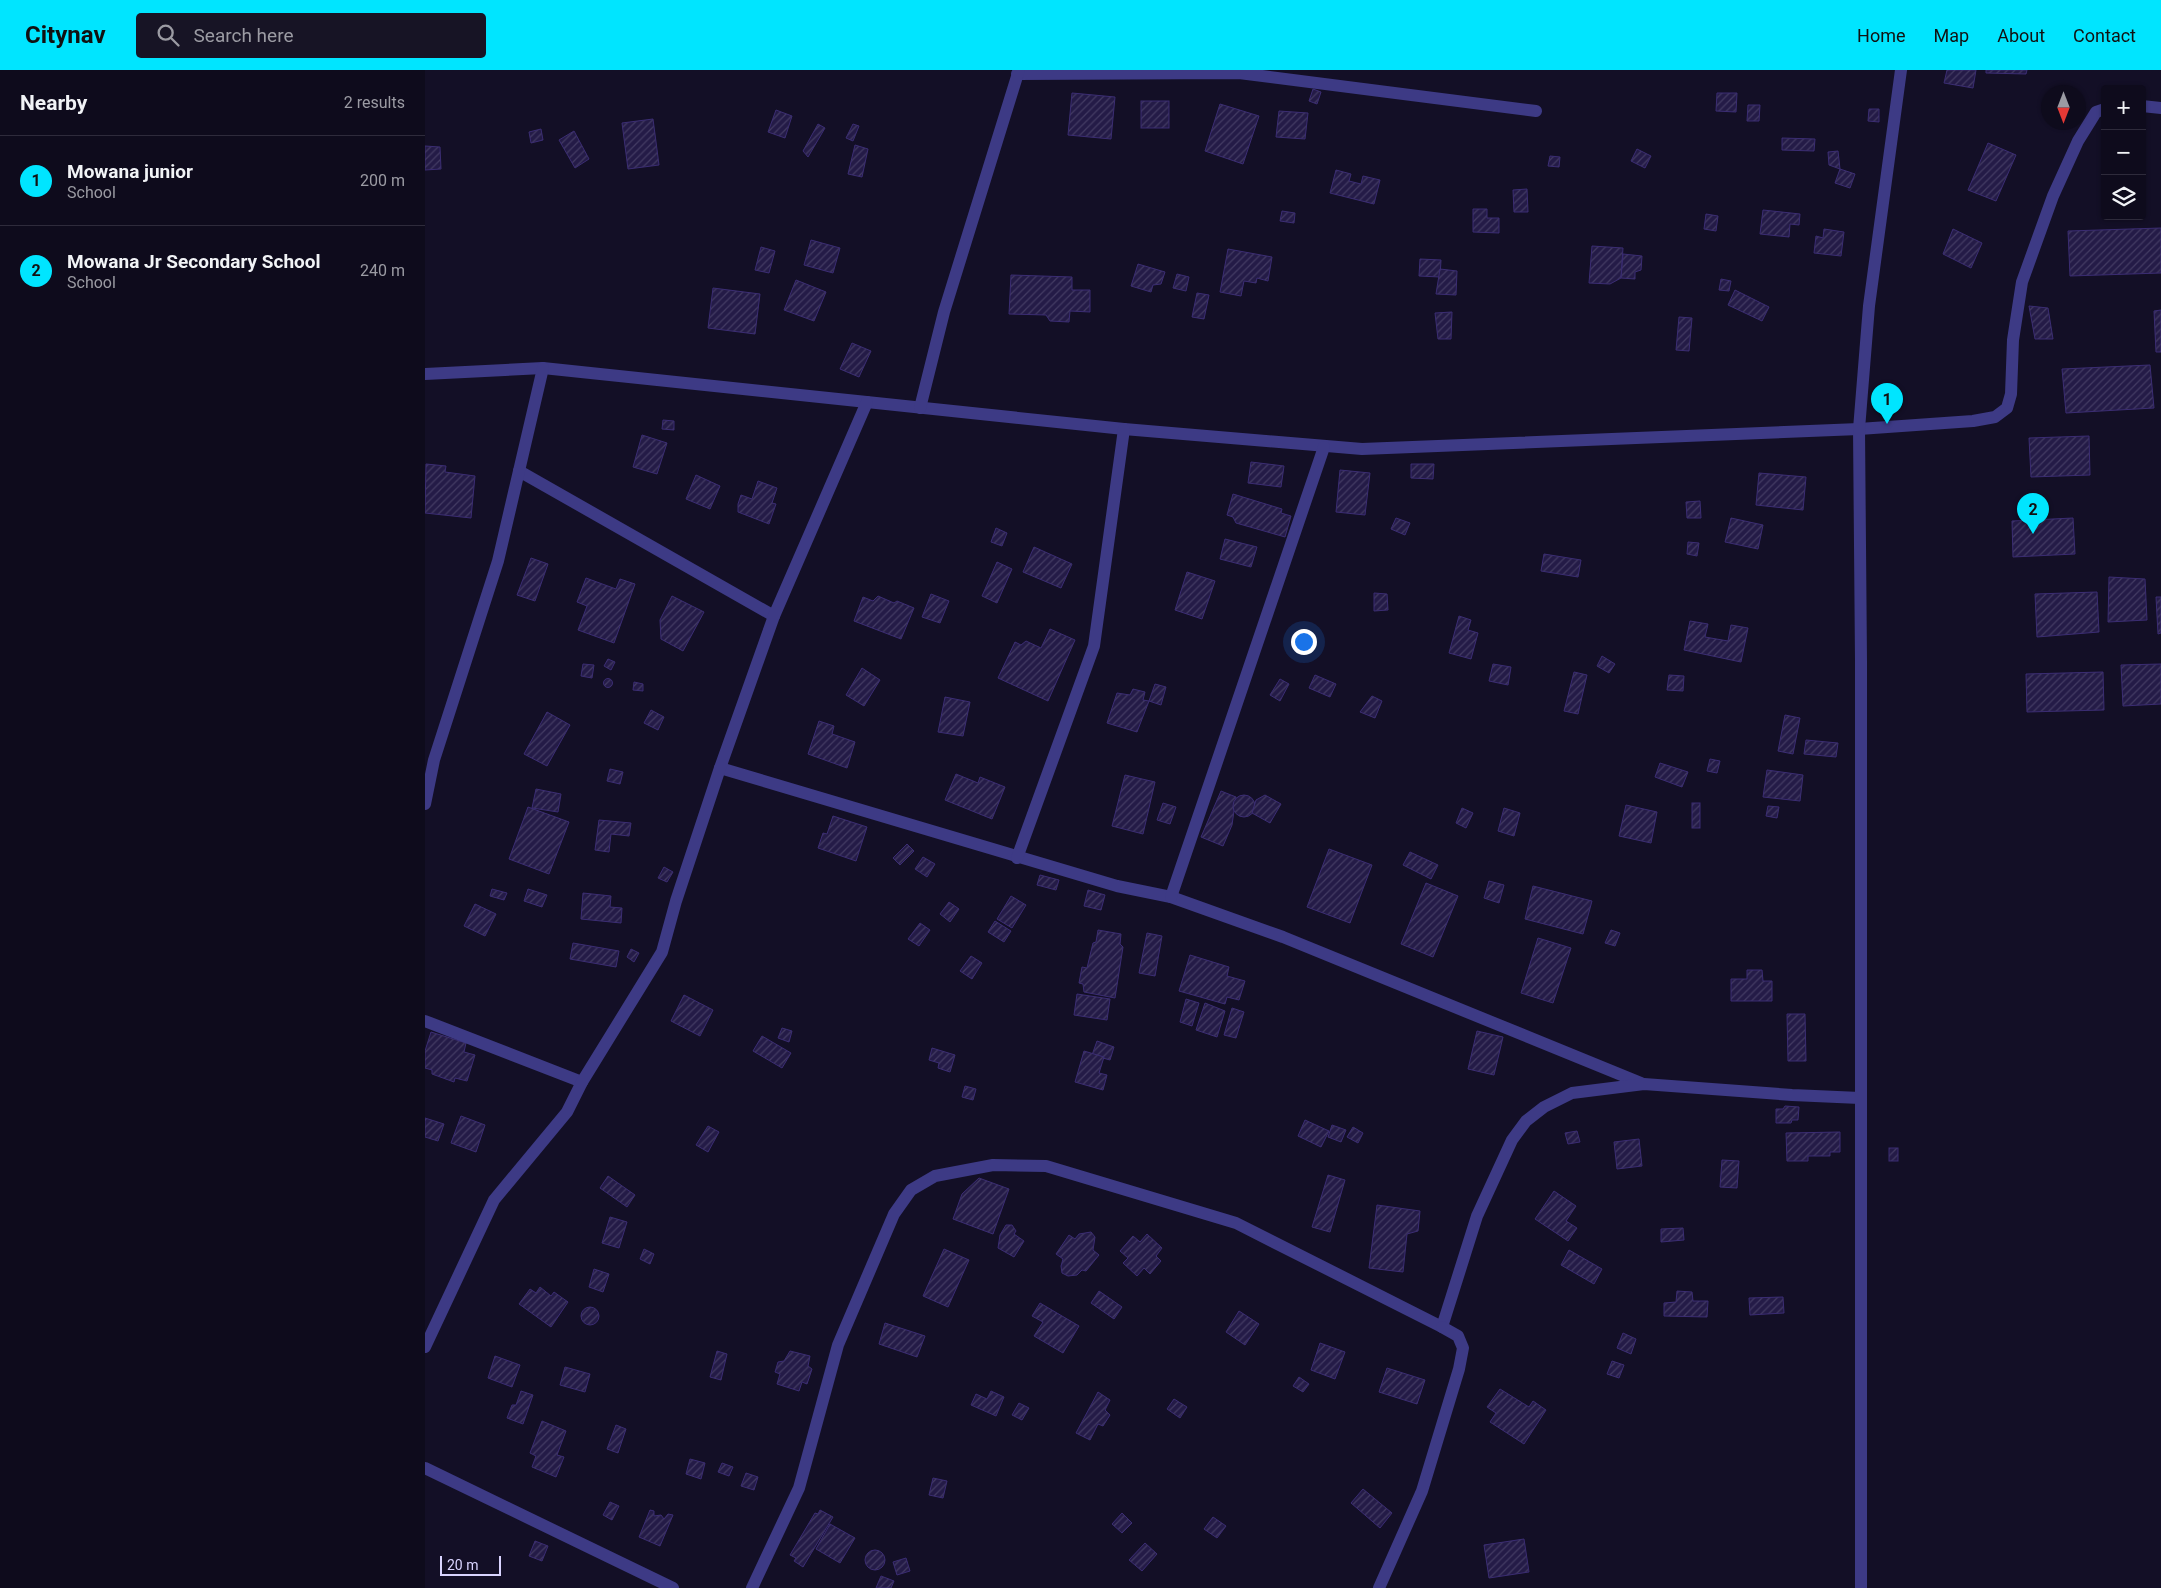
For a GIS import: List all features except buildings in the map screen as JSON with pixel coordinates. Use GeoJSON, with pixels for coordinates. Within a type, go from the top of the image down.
{"type":"FeatureCollection","features":[{"type":"Feature","properties":{"kind":"street"},"geometry":{"type":"LineString","coordinates":[[1861,1588],[1861,661],[1859,429],[1869,306],[1901,70]]}},
{"type":"Feature","properties":{"kind":"street"},"geometry":{"type":"LineString","coordinates":[[921,408],[945,312],[1018,72],[1239,73],[1536,111]]}},
{"type":"Feature","properties":{"kind":"street"},"geometry":{"type":"LineString","coordinates":[[2146,106],[2161,108]]}},
{"type":"Feature","properties":{"kind":"street"},"geometry":{"type":"LineString","coordinates":[[425,374],[543,368],[1124,429],[1362,449],[1859,429],[1973,421],[1995,417],[2007,408],[2011,394],[2013,340],[2022,282],[2053,196],[2079,141],[2096,112],[2101,110]]}},
{"type":"Feature","properties":{"kind":"street"},"geometry":{"type":"LineString","coordinates":[[425,804],[434,760],[498,561],[543,368]]}},
{"type":"Feature","properties":{"kind":"street"},"geometry":{"type":"LineString","coordinates":[[425,1347],[494,1200],[567,1112],[582,1082],[662,952],[676,901],[720,768],[774,616],[867,402]]}},
{"type":"Feature","properties":{"kind":"street"},"geometry":{"type":"LineString","coordinates":[[1017,858],[1094,646],[1124,429]]}},
{"type":"Feature","properties":{"kind":"street"},"geometry":{"type":"LineString","coordinates":[[1171,897],[1324,447]]}},
{"type":"Feature","properties":{"kind":"street"},"geometry":{"type":"LineString","coordinates":[[519,470],[774,616]]}},
{"type":"Feature","properties":{"kind":"street"},"geometry":{"type":"LineString","coordinates":[[720,768],[1017,858],[1117,886],[1171,897],[1283,937],[1644,1084]]}},
{"type":"Feature","properties":{"kind":"street"},"geometry":{"type":"LineString","coordinates":[[425,1021],[582,1082]]}},
{"type":"Feature","properties":{"kind":"street"},"geometry":{"type":"LineString","coordinates":[[1442,1327],[1477,1216],[1512,1140],[1526,1121],[1544,1107],[1572,1092],[1644,1084],[1860,1098]]}},
{"type":"Feature","properties":{"kind":"street"},"geometry":{"type":"LineString","coordinates":[[752,1588],[799,1488],[838,1345],[894,1214],[911,1190],[935,1176],[993,1165],[1046,1166],[1236,1223],[1458,1336],[1463,1348],[1459,1369],[1422,1491],[1379,1588]]}},
{"type":"Feature","properties":{"kind":"street"},"geometry":{"type":"LineString","coordinates":[[425,1468],[673,1588]]}},
{"type":"Feature","properties":{"kind":"place","name":"Mowana junior"},"geometry":{"type":"Point","coordinates":[1887,424]}},
{"type":"Feature","properties":{"kind":"place","name":"Mowana Jr Secondary School"},"geometry":{"type":"Point","coordinates":[2033,534]}}]}
